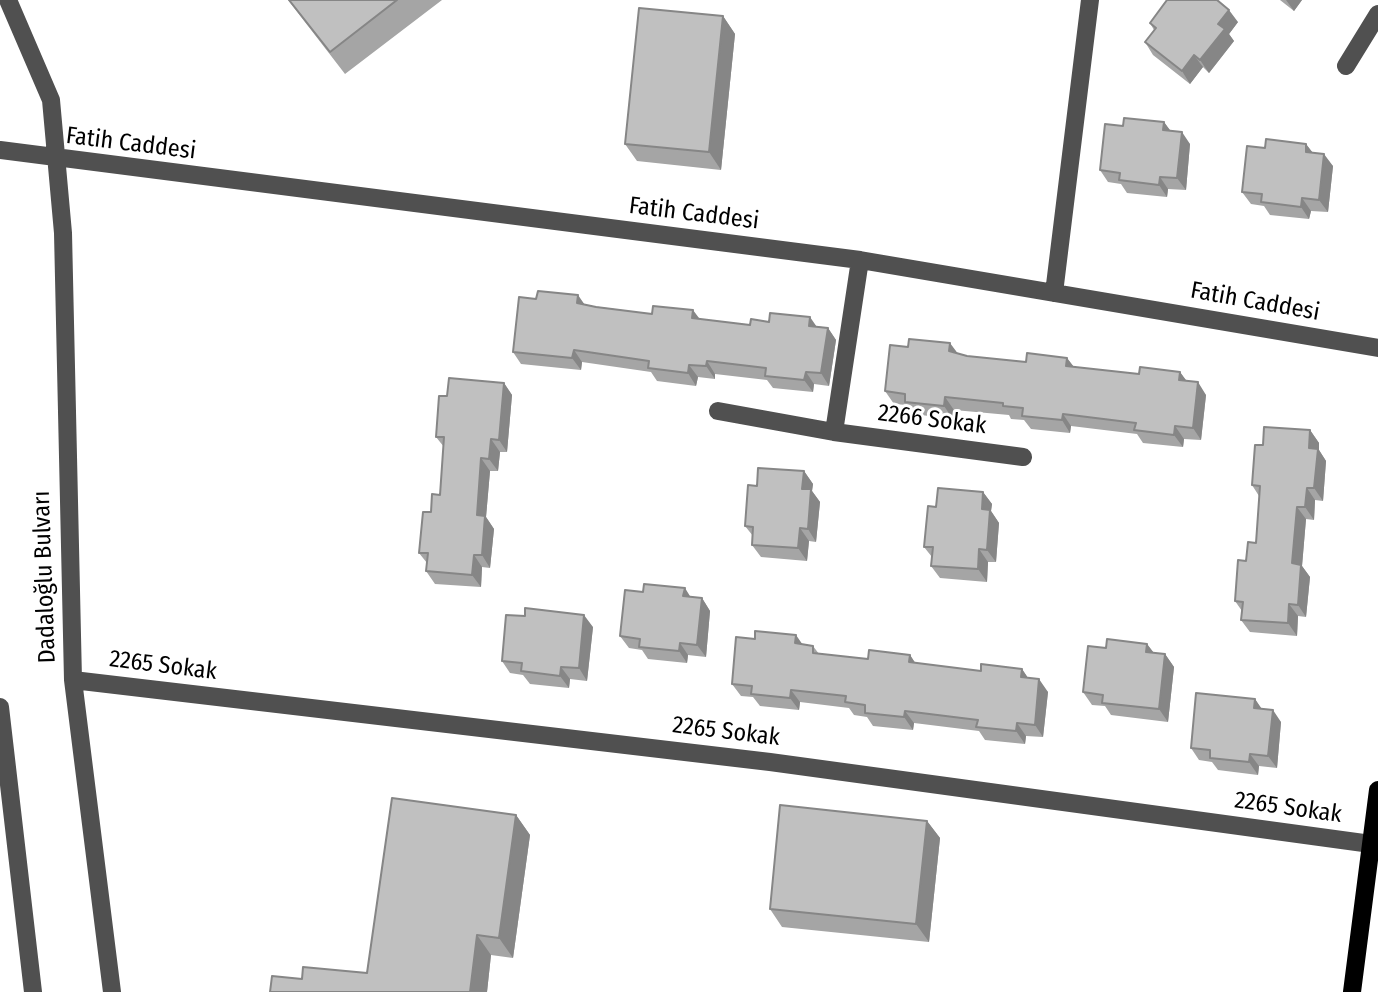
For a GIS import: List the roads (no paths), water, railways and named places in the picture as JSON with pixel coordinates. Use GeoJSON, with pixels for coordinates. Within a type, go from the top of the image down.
{"type":"FeatureCollection","features":[{"type":"Feature","properties":{"kind":"main road"},"geometry":{"type":"LineString","coordinates":[[1352,992],[1378,790]]}},
{"type":"Feature","properties":{"kind":"street","name":"Dadaloğlu Bulvarı"},"geometry":{"type":"LineString","coordinates":[[8,0],[51,100],[63,233],[73,680],[112,992]]}},
{"type":"Feature","properties":{"kind":"street"},"geometry":{"type":"LineString","coordinates":[[1054,293],[1090,0]]}},
{"type":"Feature","properties":{"kind":"street"},"geometry":{"type":"LineString","coordinates":[[1346,66],[1378,14]]}},
{"type":"Feature","properties":{"kind":"street","name":"Fatih Caddesi"},"geometry":{"type":"LineString","coordinates":[[0,150],[860,260],[1378,348]]}},
{"type":"Feature","properties":{"kind":"street"},"geometry":{"type":"LineString","coordinates":[[834,432],[860,260]]}},
{"type":"Feature","properties":{"kind":"street","name":"2266 Sokak"},"geometry":{"type":"LineString","coordinates":[[718,411],[834,432],[1023,457]]}},
{"type":"Feature","properties":{"kind":"street","name":"2265 Sokak"},"geometry":{"type":"LineString","coordinates":[[73,680],[771,762],[1371,844]]}},
{"type":"Feature","properties":{"kind":"street"},"geometry":{"type":"LineString","coordinates":[[0,707],[33,992]]}}]}
